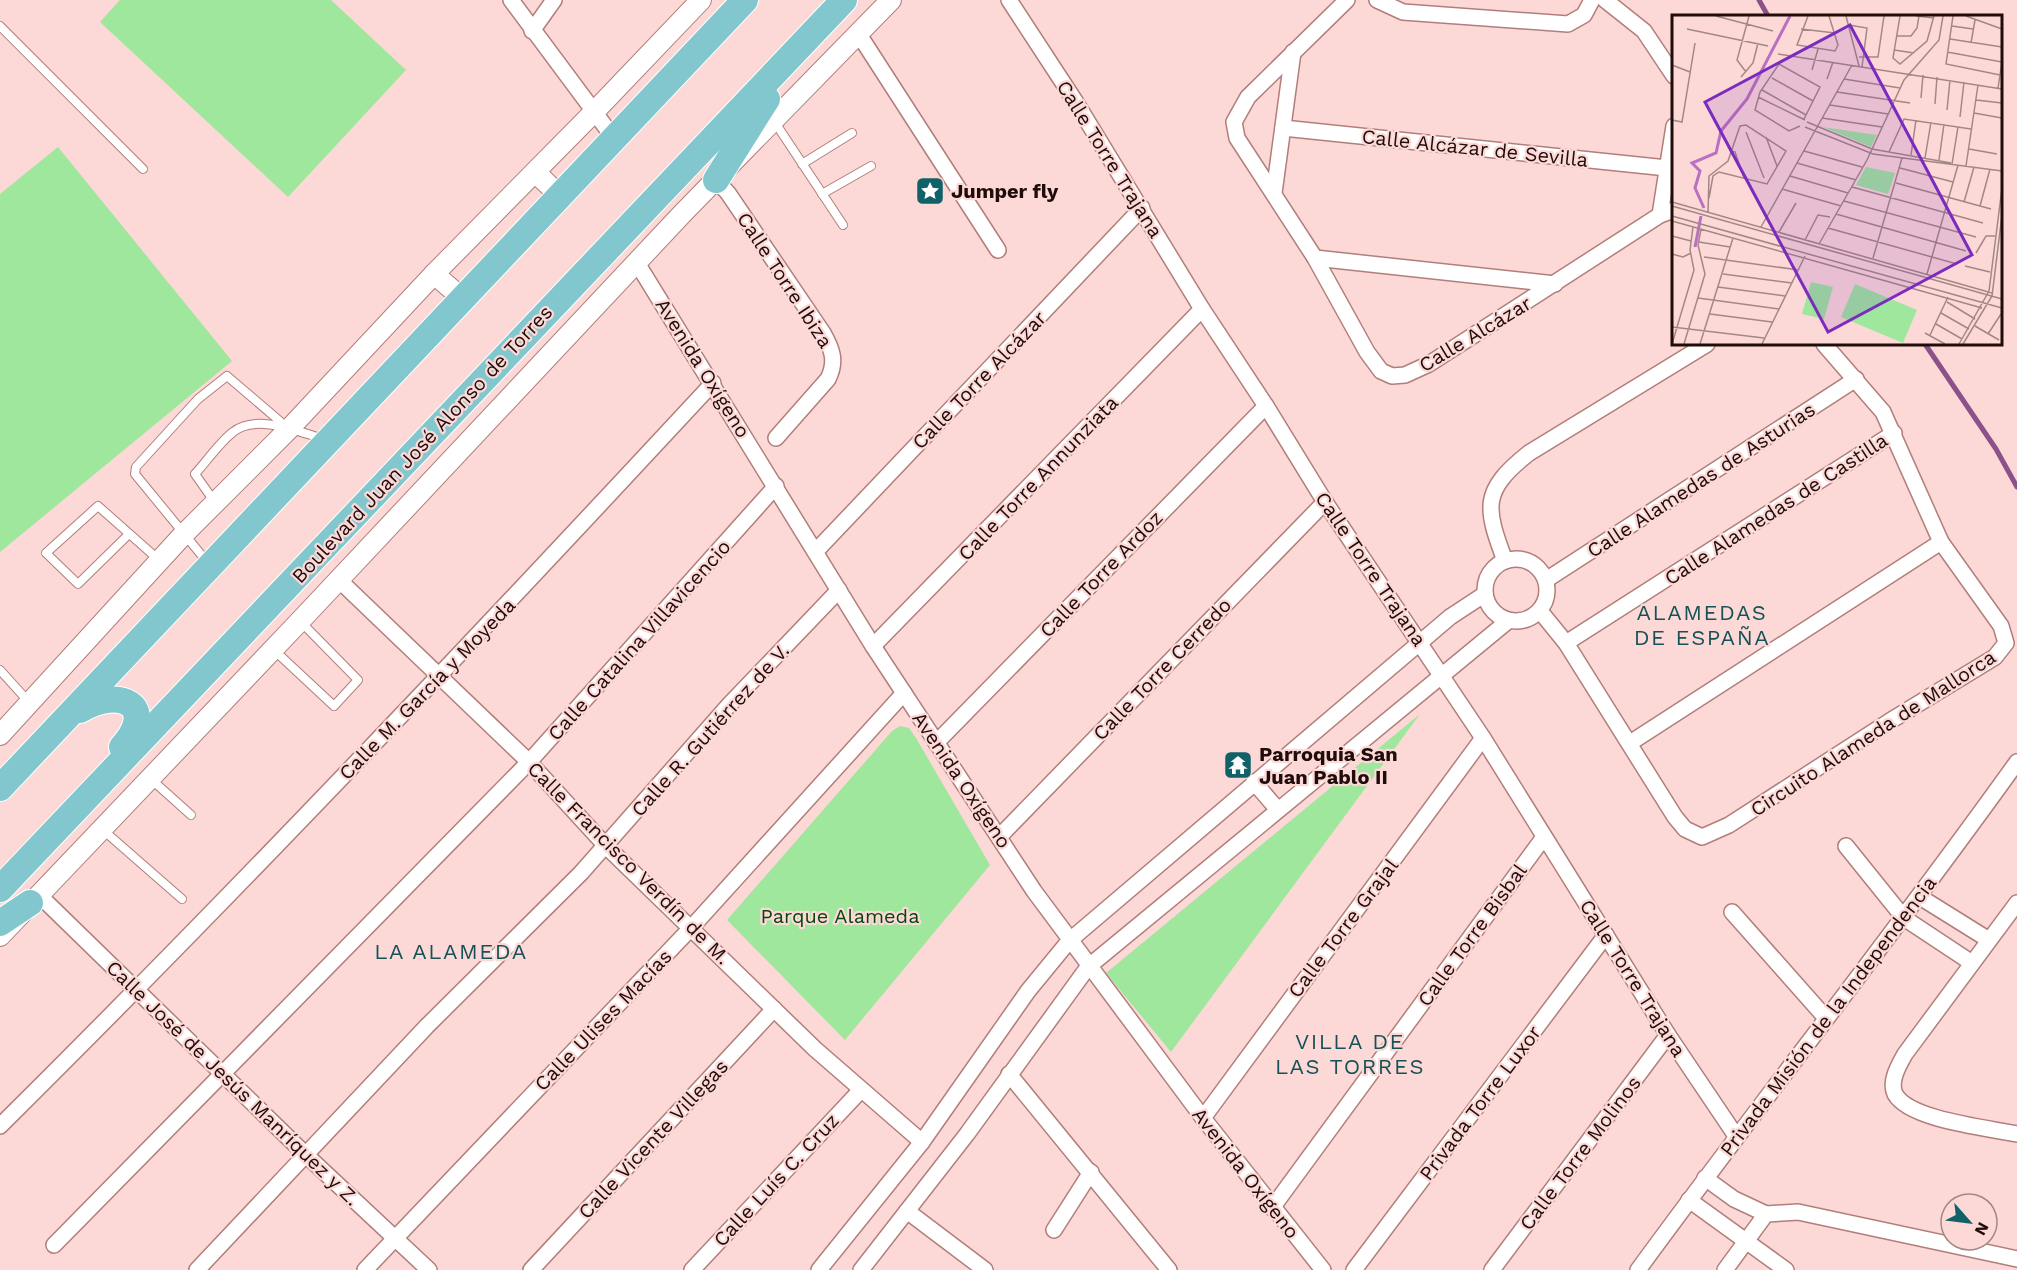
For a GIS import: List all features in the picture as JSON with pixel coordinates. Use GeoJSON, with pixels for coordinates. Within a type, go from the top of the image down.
{"type":"FeatureCollection","features":[{"type":"Feature","properties":{"kind":"main road"},"geometry":{"type":"LineString","coordinates":[[0,788],[212,567],[613,137],[745,0]]}},
{"type":"Feature","properties":{"kind":"main road"},"geometry":{"type":"LineString","coordinates":[[716,180],[743,133],[836,9]]}},
{"type":"Feature","properties":{"kind":"main road","name":"Boulevard Juan José Alonso de Torres"},"geometry":{"type":"LineString","coordinates":[[0,889],[836,9]]}},
{"type":"Feature","properties":{"kind":"main road"},"geometry":{"type":"LineString","coordinates":[[72,715],[103,698],[120,699],[129,704],[138,719],[128,741],[92,781],[72,811]]}},
{"type":"Feature","properties":{"kind":"main road"},"geometry":{"type":"LineString","coordinates":[[0,923],[34,899]]}},
{"type":"Feature","properties":{"kind":"street"},"geometry":{"type":"LineString","coordinates":[[511,0],[613,137]]}},
{"type":"Feature","properties":{"kind":"street"},"geometry":{"type":"LineString","coordinates":[[532,31],[554,0]]}},
{"type":"Feature","properties":{"kind":"street"},"geometry":{"type":"LineString","coordinates":[[0,735],[159,560],[289,429],[434,274],[701,0]]}},
{"type":"Feature","properties":{"kind":"street"},"geometry":{"type":"LineString","coordinates":[[0,936],[716,180],[891,0]]}},
{"type":"Feature","properties":{"kind":"street","name":"Calle Torre Trajana"},"geometry":{"type":"LineString","coordinates":[[1009,0],[1325,502],[1483,738],[1668,1035],[1736,1136]]}},
{"type":"Feature","properties":{"kind":"street","name":"Calle Alcázar"},"geometry":{"type":"LineString","coordinates":[[1347,0],[1248,97],[1234,122],[1234,130],[1246,155],[1274,193],[1315,258],[1367,352],[1382,371],[1392,376],[1415,371],[1429,364],[1667,212]]}},
{"type":"Feature","properties":{"kind":"street"},"geometry":{"type":"LineString","coordinates":[[1377,0],[1403,12],[1568,24],[1584,15],[1592,0]]}},
{"type":"Feature","properties":{"kind":"street"},"geometry":{"type":"LineString","coordinates":[[1605,0],[1644,31],[1672,73]]}},
{"type":"Feature","properties":{"kind":"street"},"geometry":{"type":"LineString","coordinates":[[858,33],[998,250]]}},
{"type":"Feature","properties":{"kind":"street"},"geometry":{"type":"LineString","coordinates":[[1274,193],[1293,52]]}},
{"type":"Feature","properties":{"kind":"street","name":"Calle Alcázar de Sevilla"},"geometry":{"type":"LineString","coordinates":[[1283,128],[1667,168]]}},
{"type":"Feature","properties":{"kind":"street"},"geometry":{"type":"LineString","coordinates":[[1667,212],[1667,168],[1672,138]]}},
{"type":"Feature","properties":{"kind":"street"},"geometry":{"type":"LineString","coordinates":[[535,172],[559,195]]}},
{"type":"Feature","properties":{"kind":"street","name":"Calle Torre Ibiza"},"geometry":{"type":"LineString","coordinates":[[716,180],[728,193],[823,333],[834,359],[833,369],[828,379],[776,438]]}},
{"type":"Feature","properties":{"kind":"street","name":"Calle Torre Alcázar"},"geometry":{"type":"LineString","coordinates":[[816,551],[1142,208]]}},
{"type":"Feature","properties":{"kind":"street","name":"Calle Alcázar"},"geometry":{"type":"LineString","coordinates":[[1315,258],[1555,284]]}},
{"type":"Feature","properties":{"kind":"street","name":"Avenida Oxígeno"},"geometry":{"type":"LineString","coordinates":[[637,263],[873,646],[1068,941],[1272,1208],[1323,1270]]}},
{"type":"Feature","properties":{"kind":"street"},"geometry":{"type":"LineString","coordinates":[[434,274],[462,298]]}},
{"type":"Feature","properties":{"kind":"street","name":"Calle Torre Annunziata"},"geometry":{"type":"LineString","coordinates":[[873,646],[1202,309]]}},
{"type":"Feature","properties":{"kind":"street"},"geometry":{"type":"LineString","coordinates":[[1505,561],[1489,513],[1491,498],[1512,467],[1529,453],[1705,345]]}},
{"type":"Feature","properties":{"kind":"street","name":"Circuito Alameda de Mallorca"},"geometry":{"type":"LineString","coordinates":[[1540,611],[1566,643],[1676,817],[1685,829],[1702,837],[1729,825],[1921,701],[1995,657],[2006,643],[2001,626],[1941,542],[1883,412],[1825,345]]}},
{"type":"Feature","properties":{"kind":"street","name":"Calle Alamedas de Asturias"},"geometry":{"type":"LineString","coordinates":[[1546,580],[1856,379]]}},
{"type":"Feature","properties":{"kind":"street","name":"Calle M. García y Moyeda"},"geometry":{"type":"LineString","coordinates":[[0,1126],[137,990],[440,677],[713,383]]}},
{"type":"Feature","properties":{"kind":"street","name":"Calle Torre Ardoz"},"geometry":{"type":"LineString","coordinates":[[936,743],[1266,406]]}},
{"type":"Feature","properties":{"kind":"street","name":"Calle Alamedas de Castilla"},"geometry":{"type":"LineString","coordinates":[[1566,643],[1894,433]]}},
{"type":"Feature","properties":{"kind":"street","name":"Calle Catalina Villavicencio"},"geometry":{"type":"LineString","coordinates":[[54,1245],[529,762],[776,486]]}},
{"type":"Feature","properties":{"kind":"street","name":"Calle Torre Cerredo"},"geometry":{"type":"LineString","coordinates":[[1000,836],[1325,502]]}},
{"type":"Feature","properties":{"kind":"street"},"geometry":{"type":"LineString","coordinates":[[1630,743],[1941,542]]}},
{"type":"Feature","properties":{"kind":"street"},"geometry":{"type":"LineString","coordinates":[[1517,559],[1530,562],[1540,569],[1546,580],[1546,602],[1540,611],[1525,621],[1508,621],[1492,611],[1485,594],[1489,574],[1505,561],[1517,559]]}},
{"type":"Feature","properties":{"kind":"street","name":"Calle Francisco Verdín de M."},"geometry":{"type":"LineString","coordinates":[[339,580],[529,762],[606,846],[774,1009],[860,1091],[922,1142]]}},
{"type":"Feature","properties":{"kind":"street","name":"Calle R. Gutiérrez de V."},"geometry":{"type":"LineString","coordinates":[[197,1270],[427,1026],[606,846],[729,705],[839,590]]}},
{"type":"Feature","properties":{"kind":"street"},"geometry":{"type":"LineString","coordinates":[[819,1270],[922,1142],[1028,991],[1068,941],[1450,617],[1485,594]]}},
{"type":"Feature","properties":{"kind":"street"},"geometry":{"type":"LineString","coordinates":[[861,1270],[1088,967],[1508,621]]}},
{"type":"Feature","properties":{"kind":"street","name":"Calle Ulises Macías"},"geometry":{"type":"LineString","coordinates":[[365,1270],[691,928],[904,693]]}},
{"type":"Feature","properties":{"kind":"street","name":"Calle Torre Grajal"},"geometry":{"type":"LineString","coordinates":[[1203,1118],[1483,738]]}},
{"type":"Feature","properties":{"kind":"street","name":"Privada Misión de la Independencia"},"geometry":{"type":"LineString","coordinates":[[1638,1270],[1736,1136],[1920,897],[2017,762]]}},
{"type":"Feature","properties":{"kind":"street"},"geometry":{"type":"LineString","coordinates":[[1254,782],[1278,810]]}},
{"type":"Feature","properties":{"kind":"street","name":"Calle Torre Bisbal"},"geometry":{"type":"LineString","coordinates":[[1272,1208],[1544,837]]}},
{"type":"Feature","properties":{"kind":"street"},"geometry":{"type":"LineString","coordinates":[[1846,846],[1904,918],[1972,963]]}},
{"type":"Feature","properties":{"kind":"street"},"geometry":{"type":"LineString","coordinates":[[1920,897],[1989,940]]}},
{"type":"Feature","properties":{"kind":"street","name":"Calle José de Jesús Manríquez y Z."},"geometry":{"type":"LineString","coordinates":[[34,899],[137,990],[305,1154],[429,1270]]}},
{"type":"Feature","properties":{"kind":"street"},"geometry":{"type":"LineString","coordinates":[[2017,903],[1905,1054],[1896,1072],[1893,1085],[1895,1094],[1902,1102],[1924,1114],[2017,1134]]}},
{"type":"Feature","properties":{"kind":"street"},"geometry":{"type":"LineString","coordinates":[[1732,912],[1826,1017]]}},
{"type":"Feature","properties":{"kind":"street","name":"Privada Torre Luxor"},"geometry":{"type":"LineString","coordinates":[[1354,1270],[1606,935]]}},
{"type":"Feature","properties":{"kind":"street","name":"Calle Vicente Villegas"},"geometry":{"type":"LineString","coordinates":[[531,1270],[774,1009]]}},
{"type":"Feature","properties":{"kind":"street","name":"Calle Torre Molinos"},"geometry":{"type":"LineString","coordinates":[[1492,1270],[1668,1035]]}},
{"type":"Feature","properties":{"kind":"street"},"geometry":{"type":"LineString","coordinates":[[1009,1074],[1169,1270]]}},
{"type":"Feature","properties":{"kind":"street","name":"Calle Luís C. Cruz"},"geometry":{"type":"LineString","coordinates":[[692,1270],[860,1091]]}},
{"type":"Feature","properties":{"kind":"street"},"geometry":{"type":"LineString","coordinates":[[1054,1230],[1091,1172]]}},
{"type":"Feature","properties":{"kind":"street"},"geometry":{"type":"LineString","coordinates":[[1706,1178],[1734,1199],[1766,1214],[1798,1212],[2017,1258]]}},
{"type":"Feature","properties":{"kind":"street"},"geometry":{"type":"LineString","coordinates":[[1689,1200],[1786,1270]]}},
{"type":"Feature","properties":{"kind":"street"},"geometry":{"type":"LineString","coordinates":[[907,1211],[985,1270]]}},
{"type":"Feature","properties":{"kind":"street"},"geometry":{"type":"LineString","coordinates":[[1725,1270],[1766,1214]]}},
{"type":"Feature","properties":{"kind":"lane"},"geometry":{"type":"LineString","coordinates":[[0,26],[143,169]]}},
{"type":"Feature","properties":{"kind":"lane"},"geometry":{"type":"LineString","coordinates":[[774,120],[843,225]]}},
{"type":"Feature","properties":{"kind":"lane"},"geometry":{"type":"LineString","coordinates":[[802,164],[852,133]]}},
{"type":"Feature","properties":{"kind":"lane"},"geometry":{"type":"LineString","coordinates":[[822,194],[871,166]]}},
{"type":"Feature","properties":{"kind":"lane"},"geometry":{"type":"LineString","coordinates":[[212,567],[183,535],[135,474],[136,467],[198,399],[227,376],[289,429]]}},
{"type":"Feature","properties":{"kind":"lane"},"geometry":{"type":"LineString","coordinates":[[215,502],[195,474],[233,431],[250,424],[289,429],[330,441]]}},
{"type":"Feature","properties":{"kind":"lane"},"geometry":{"type":"LineString","coordinates":[[129,534],[78,584],[46,553],[98,506],[159,560]]}},
{"type":"Feature","properties":{"kind":"lane"},"geometry":{"type":"LineString","coordinates":[[273,649],[334,706],[358,680],[300,621]]}},
{"type":"Feature","properties":{"kind":"lane"},"geometry":{"type":"LineString","coordinates":[[0,670],[29,702]]}},
{"type":"Feature","properties":{"kind":"lane"},"geometry":{"type":"LineString","coordinates":[[150,778],[191,815]]}},
{"type":"Feature","properties":{"kind":"lane"},"geometry":{"type":"LineString","coordinates":[[102,829],[182,899]]}},
{"type":"Feature","properties":{"kind":"green space"},"geometry":{"type":"Polygon","coordinates":[[[120,0],[331,0],[406,70],[288,197],[100,22],[120,0]]]}},
{"type":"Feature","properties":{"kind":"green space"},"geometry":{"type":"Polygon","coordinates":[[[58,147],[232,361],[0,552],[0,194],[58,147]]]}},
{"type":"Feature","properties":{"kind":"green space"},"geometry":{"type":"Polygon","coordinates":[[[1420,714],[1171,1052],[1106,973],[1420,714]]]}},
{"type":"Feature","properties":{"kind":"green space","name":"Parque Alameda"},"geometry":{"type":"Polygon","coordinates":[[[900,726],[909,728],[916,738],[990,865],[845,1040],[727,920],[892,731],[900,726]]]}},
{"type":"Feature","properties":{"kind":"waterway"},"geometry":{"type":"LineString","coordinates":[[1759,0],[1767,15]]}},
{"type":"Feature","properties":{"kind":"waterway"},"geometry":{"type":"LineString","coordinates":[[1926,345],[1996,449],[2017,487]]}},
{"type":"Feature","properties":{"kind":"place","name":"Jumper fly"},"geometry":{"type":"Point","coordinates":[930,191]}},
{"type":"Feature","properties":{"kind":"place","name":"Parroquia San Juan Pablo II"},"geometry":{"type":"Point","coordinates":[1238,765]}},
{"type":"Feature","properties":{"kind":"district","name":"ALAMEDAS DE ESPAÑA"},"geometry":{"type":"Point","coordinates":[1702,624]}},
{"type":"Feature","properties":{"kind":"district","name":"LA ALAMEDA"},"geometry":{"type":"Point","coordinates":[451,951]}},
{"type":"Feature","properties":{"kind":"district","name":"VILLA DE LAS TORRES"},"geometry":{"type":"Point","coordinates":[1350,1054]}}]}
